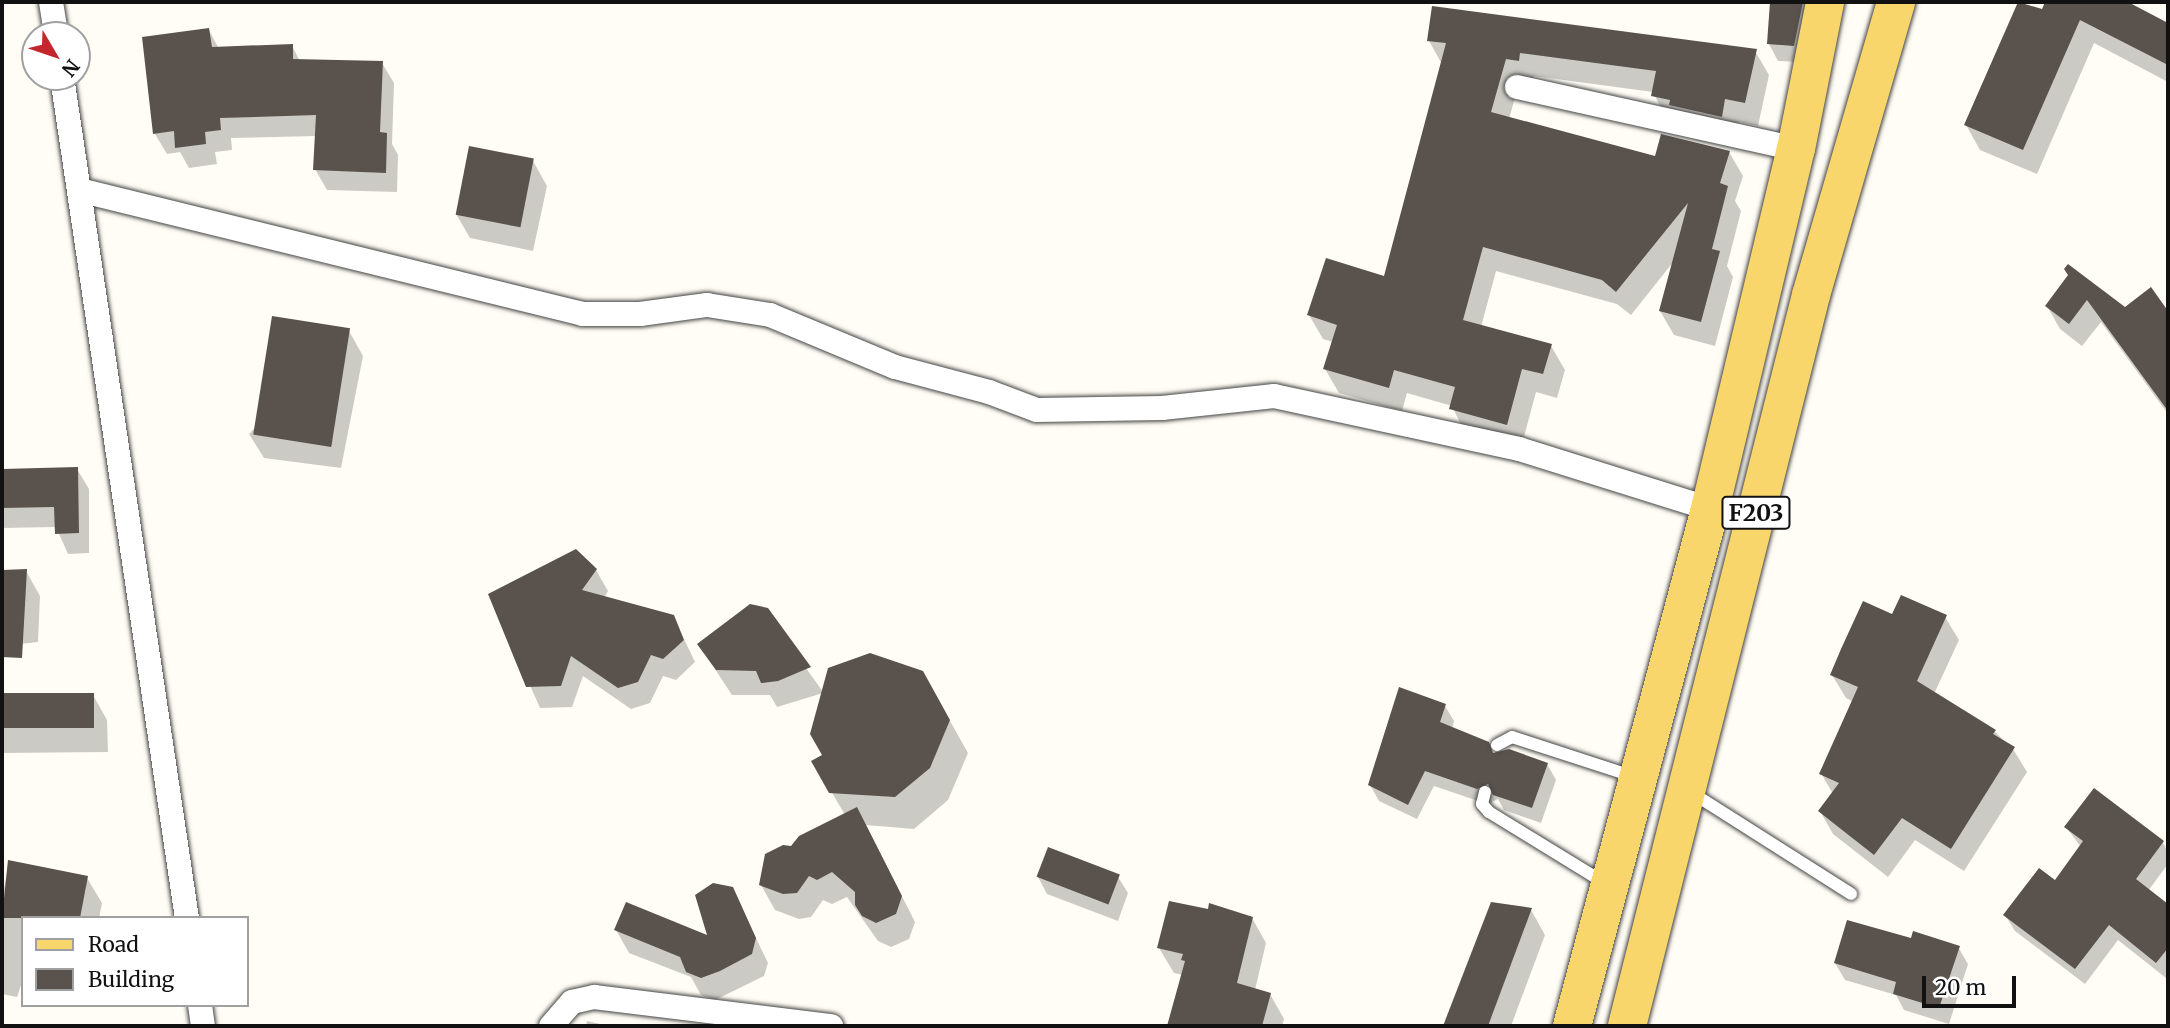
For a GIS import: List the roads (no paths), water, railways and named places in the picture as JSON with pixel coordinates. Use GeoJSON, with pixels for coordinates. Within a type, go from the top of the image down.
{"type":"FeatureCollection","features":[{"type":"Feature","properties":{"kind":"main road","name":"F203"},"geometry":{"type":"LineString","coordinates":[[1572,1026],[1636,777],[1710,509],[1796,149],[1825,2]]}},
{"type":"Feature","properties":{"kind":"main road","name":"F203"},"geometry":{"type":"LineString","coordinates":[[1627,1026],[1811,295],[1896,2]]}},
{"type":"Feature","properties":{"kind":"street"},"geometry":{"type":"LineString","coordinates":[[51,2],[54,21]]}},
{"type":"Feature","properties":{"kind":"street"},"geometry":{"type":"LineString","coordinates":[[1517,88],[1796,149]]}},
{"type":"Feature","properties":{"kind":"street"},"geometry":{"type":"LineString","coordinates":[[64,91],[187,916]]}},
{"type":"Feature","properties":{"kind":"street"},"geometry":{"type":"LineString","coordinates":[[79,190],[583,314],[640,314],[707,305],[770,315],[895,367],[989,391],[1037,410],[1162,408],[1275,396],[1519,449],[1710,509]]}},
{"type":"Feature","properties":{"kind":"street"},"geometry":{"type":"LineString","coordinates":[[551,1026],[572,1002],[594,998],[831,1026]]}},
{"type":"Feature","properties":{"kind":"street"},"geometry":{"type":"LineString","coordinates":[[200,1007],[203,1026]]}},
{"type":"Feature","properties":{"kind":"lane"},"geometry":{"type":"LineString","coordinates":[[1497,745],[1512,737],[1636,777]]}},
{"type":"Feature","properties":{"kind":"lane"},"geometry":{"type":"LineString","coordinates":[[1686,789],[1851,894]]}},
{"type":"Feature","properties":{"kind":"lane"},"geometry":{"type":"LineString","coordinates":[[1485,792],[1482,804],[1489,812],[1608,885]]}}]}
